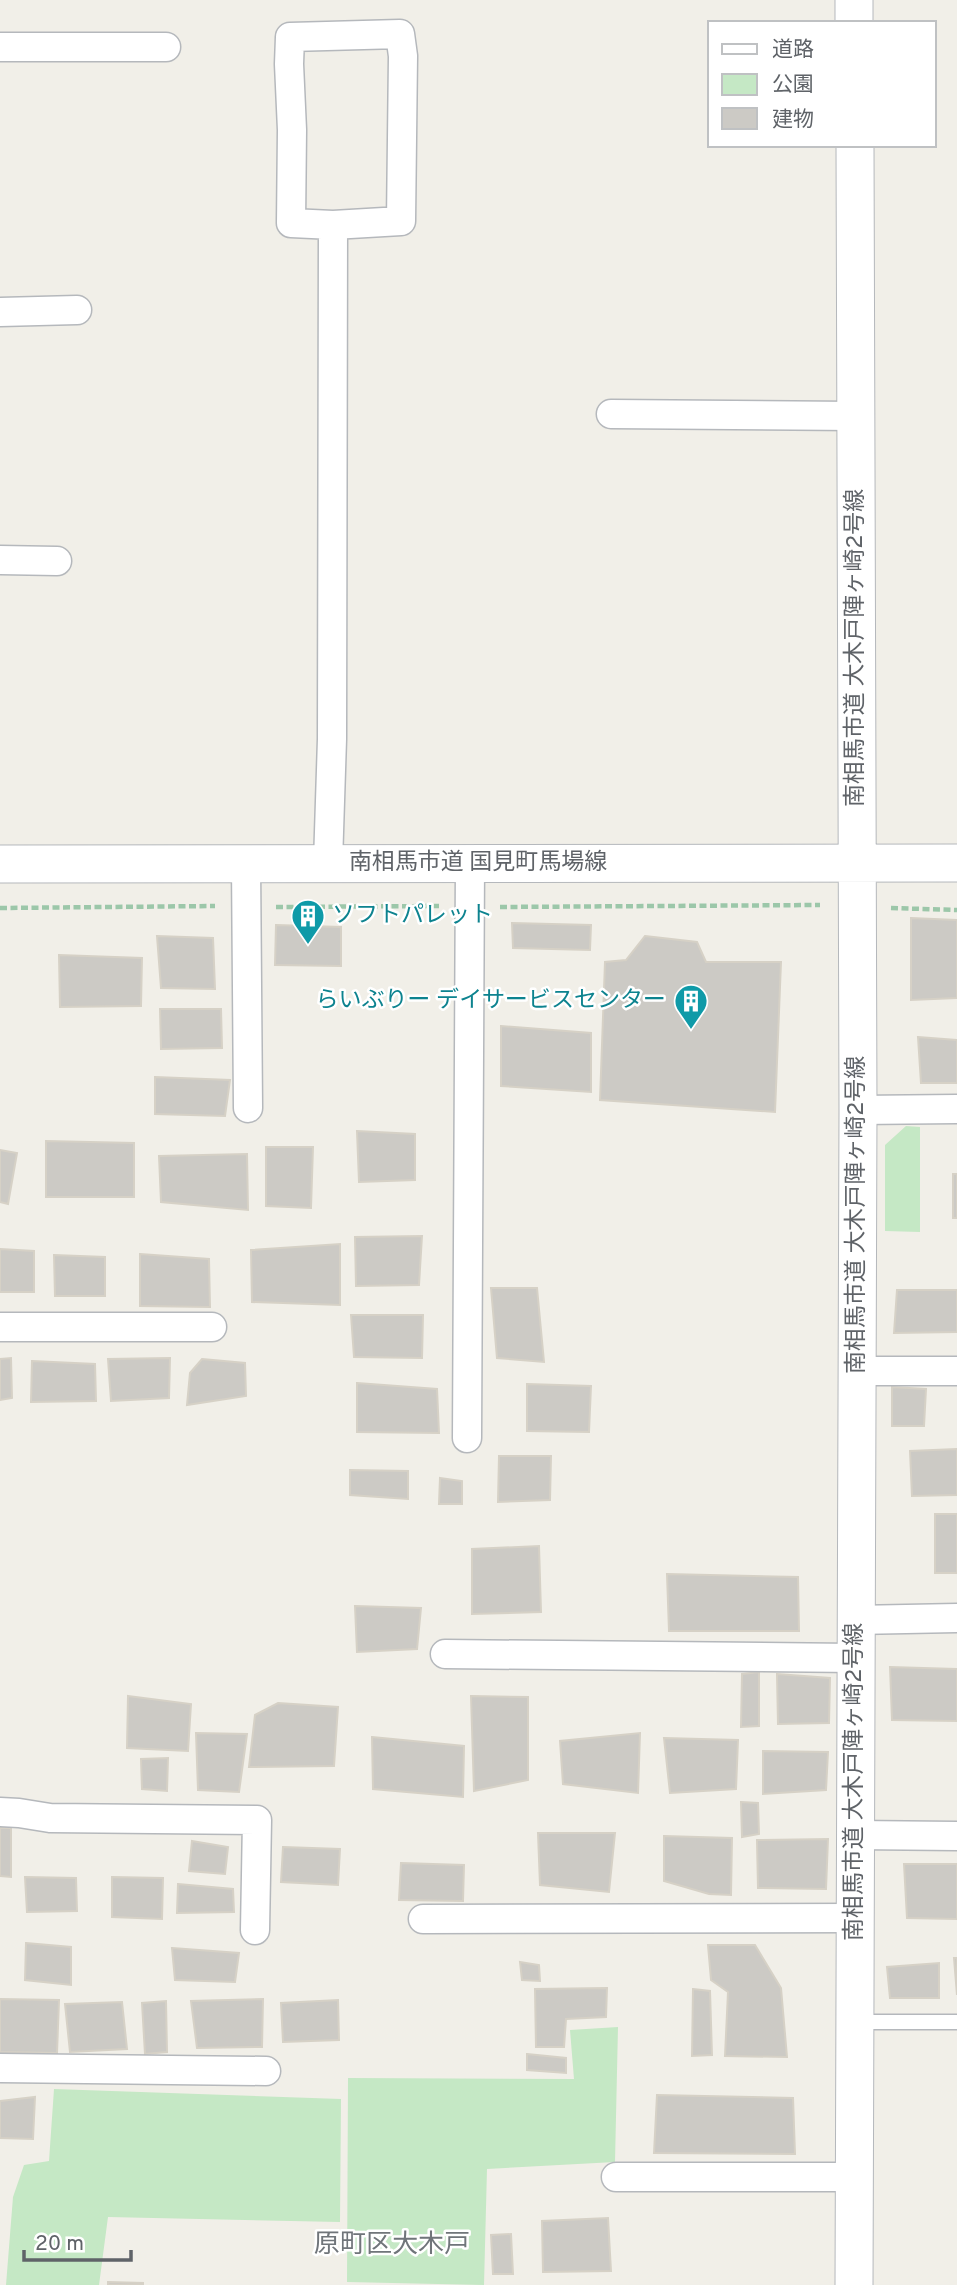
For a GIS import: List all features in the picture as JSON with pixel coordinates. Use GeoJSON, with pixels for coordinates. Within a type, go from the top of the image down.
{"type":"FeatureCollection","features":[{"type":"Feature","properties":{"kind":"street"},"geometry":{"type":"LineString","coordinates":[[854,0],[854,21]]}},
{"type":"Feature","properties":{"kind":"street"},"geometry":{"type":"LineString","coordinates":[[400,34],[403,56],[401,221],[333,225],[291,223],[290,37],[400,34]]}},
{"type":"Feature","properties":{"kind":"street"},"geometry":{"type":"LineString","coordinates":[[0,47],[166,47]]}},
{"type":"Feature","properties":{"kind":"street","name":"南相馬市道 大木戸陣ヶ崎2号線"},"geometry":{"type":"LineString","coordinates":[[854,2285],[858,1110],[855,147]]}},
{"type":"Feature","properties":{"kind":"street"},"geometry":{"type":"LineString","coordinates":[[328,863],[332,739],[333,225]]}},
{"type":"Feature","properties":{"kind":"street"},"geometry":{"type":"LineString","coordinates":[[0,312],[77,310]]}},
{"type":"Feature","properties":{"kind":"street"},"geometry":{"type":"LineString","coordinates":[[611,414],[855,416]]}},
{"type":"Feature","properties":{"kind":"street"},"geometry":{"type":"LineString","coordinates":[[0,560],[57,561]]}},
{"type":"Feature","properties":{"kind":"street"},"geometry":{"type":"LineString","coordinates":[[467,1438],[470,863]]}},
{"type":"Feature","properties":{"kind":"street","name":"南相馬市道 国見町馬場線"},"geometry":{"type":"LineString","coordinates":[[0,864],[957,863]]}},
{"type":"Feature","properties":{"kind":"street"},"geometry":{"type":"LineString","coordinates":[[246,864],[248,1108]]}},
{"type":"Feature","properties":{"kind":"street"},"geometry":{"type":"LineString","coordinates":[[858,1110],[957,1109]]}},
{"type":"Feature","properties":{"kind":"street"},"geometry":{"type":"LineString","coordinates":[[0,1327],[212,1327]]}},
{"type":"Feature","properties":{"kind":"street"},"geometry":{"type":"LineString","coordinates":[[857,1371],[957,1371]]}},
{"type":"Feature","properties":{"kind":"street"},"geometry":{"type":"LineString","coordinates":[[855,1620],[957,1618]]}},
{"type":"Feature","properties":{"kind":"street"},"geometry":{"type":"LineString","coordinates":[[445,1654],[855,1658]]}},
{"type":"Feature","properties":{"kind":"street"},"geometry":{"type":"LineString","coordinates":[[0,1812],[50,1818],[257,1820],[255,1930]]}},
{"type":"Feature","properties":{"kind":"street"},"geometry":{"type":"LineString","coordinates":[[855,1835],[957,1836]]}},
{"type":"Feature","properties":{"kind":"street"},"geometry":{"type":"LineString","coordinates":[[423,1919],[855,1918]]}},
{"type":"Feature","properties":{"kind":"street"},"geometry":{"type":"LineString","coordinates":[[0,2068],[266,2071]]}},
{"type":"Feature","properties":{"kind":"street"},"geometry":{"type":"LineString","coordinates":[[616,2177],[854,2177]]}},
{"type":"Feature","properties":{"kind":"lane"},"geometry":{"type":"LineString","coordinates":[[854,2022],[957,2022]]}},
{"type":"Feature","properties":{"kind":"path"},"geometry":{"type":"LineString","coordinates":[[0,908],[821,905]]}},
{"type":"Feature","properties":{"kind":"path"},"geometry":{"type":"LineString","coordinates":[[878,907],[957,910]]}},
{"type":"Feature","properties":{"kind":"green space"},"geometry":{"type":"Polygon","coordinates":[[[906,1126],[920,1127],[920,1232],[885,1231],[885,1145],[906,1126]]]}},
{"type":"Feature","properties":{"kind":"green space"},"geometry":{"type":"Polygon","coordinates":[[[618,2027],[615,2162],[487,2169],[484,2285],[347,2282],[348,2078],[574,2079],[570,2030],[618,2027]]]}},
{"type":"Feature","properties":{"kind":"green space"},"geometry":{"type":"Polygon","coordinates":[[[54,2089],[341,2099],[340,2222],[108,2217],[99,2285],[6,2285],[13,2197],[24,2165],[49,2161],[54,2089]]]}},
{"type":"Feature","properties":{"kind":"building"},"geometry":{"type":"Polygon","coordinates":[[[911,918],[957,920],[957,998],[911,1000],[911,918]]]}},
{"type":"Feature","properties":{"kind":"building"},"geometry":{"type":"Polygon","coordinates":[[[512,923],[591,925],[590,950],[513,948],[512,923]]]}},
{"type":"Feature","properties":{"kind":"building","name":"ソフトパレット"},"geometry":{"type":"Polygon","coordinates":[[[276,925],[341,927],[341,966],[275,965],[276,925]]]}},
{"type":"Feature","properties":{"kind":"building"},"geometry":{"type":"Polygon","coordinates":[[[157,936],[213,938],[215,989],[161,988],[157,936]]]}},
{"type":"Feature","properties":{"kind":"building","name":"らいぶりー デイサービスセンター"},"geometry":{"type":"Polygon","coordinates":[[[645,936],[697,942],[706,962],[781,962],[775,1112],[600,1100],[605,962],[626,960],[645,936]]]}},
{"type":"Feature","properties":{"kind":"building"},"geometry":{"type":"Polygon","coordinates":[[[59,955],[142,958],[141,1006],[60,1007],[59,955]]]}},
{"type":"Feature","properties":{"kind":"building"},"geometry":{"type":"Polygon","coordinates":[[[160,1009],[221,1009],[222,1048],[161,1049],[160,1009]]]}},
{"type":"Feature","properties":{"kind":"building"},"geometry":{"type":"Polygon","coordinates":[[[501,1026],[591,1033],[591,1092],[501,1086],[501,1026]]]}},
{"type":"Feature","properties":{"kind":"building"},"geometry":{"type":"Polygon","coordinates":[[[918,1037],[957,1040],[957,1083],[921,1083],[918,1037]]]}},
{"type":"Feature","properties":{"kind":"building"},"geometry":{"type":"Polygon","coordinates":[[[155,1077],[230,1080],[225,1116],[155,1114],[155,1077]]]}},
{"type":"Feature","properties":{"kind":"building"},"geometry":{"type":"Polygon","coordinates":[[[357,1131],[415,1134],[415,1180],[359,1182],[357,1131]]]}},
{"type":"Feature","properties":{"kind":"building"},"geometry":{"type":"Polygon","coordinates":[[[46,1141],[134,1143],[134,1197],[46,1197],[46,1141]]]}},
{"type":"Feature","properties":{"kind":"building"},"geometry":{"type":"Polygon","coordinates":[[[266,1147],[313,1147],[311,1208],[266,1206],[266,1147]]]}},
{"type":"Feature","properties":{"kind":"building"},"geometry":{"type":"Polygon","coordinates":[[[0,1150],[17,1153],[8,1204],[0,1202],[0,1150]]]}},
{"type":"Feature","properties":{"kind":"building"},"geometry":{"type":"Polygon","coordinates":[[[247,1154],[248,1210],[161,1202],[159,1156],[247,1154]]]}},
{"type":"Feature","properties":{"kind":"building"},"geometry":{"type":"Polygon","coordinates":[[[953,1174],[957,1174],[957,1218],[953,1218],[953,1174]]]}},
{"type":"Feature","properties":{"kind":"building"},"geometry":{"type":"Polygon","coordinates":[[[422,1236],[419,1285],[356,1286],[355,1237],[422,1236]]]}},
{"type":"Feature","properties":{"kind":"building"},"geometry":{"type":"Polygon","coordinates":[[[340,1244],[340,1305],[252,1302],[251,1250],[340,1244]]]}},
{"type":"Feature","properties":{"kind":"building"},"geometry":{"type":"Polygon","coordinates":[[[0,1249],[34,1251],[34,1292],[0,1292],[0,1249]]]}},
{"type":"Feature","properties":{"kind":"building"},"geometry":{"type":"Polygon","coordinates":[[[140,1254],[209,1259],[210,1307],[140,1306],[140,1254]]]}},
{"type":"Feature","properties":{"kind":"building"},"geometry":{"type":"Polygon","coordinates":[[[54,1255],[105,1257],[105,1296],[55,1296],[54,1255]]]}},
{"type":"Feature","properties":{"kind":"building"},"geometry":{"type":"Polygon","coordinates":[[[491,1288],[537,1288],[544,1362],[497,1358],[491,1288]]]}},
{"type":"Feature","properties":{"kind":"building"},"geometry":{"type":"Polygon","coordinates":[[[897,1290],[957,1290],[957,1332],[894,1333],[897,1290]]]}},
{"type":"Feature","properties":{"kind":"building"},"geometry":{"type":"Polygon","coordinates":[[[351,1315],[423,1315],[422,1358],[354,1357],[351,1315]]]}},
{"type":"Feature","properties":{"kind":"building"},"geometry":{"type":"Polygon","coordinates":[[[11,1358],[12,1398],[0,1400],[0,1359],[11,1358]]]}},
{"type":"Feature","properties":{"kind":"building"},"geometry":{"type":"Polygon","coordinates":[[[170,1358],[169,1398],[111,1401],[108,1359],[170,1358]]]}},
{"type":"Feature","properties":{"kind":"building"},"geometry":{"type":"Polygon","coordinates":[[[202,1359],[245,1363],[246,1396],[187,1405],[190,1373],[202,1359]]]}},
{"type":"Feature","properties":{"kind":"building"},"geometry":{"type":"Polygon","coordinates":[[[32,1361],[95,1364],[96,1401],[31,1402],[32,1361]]]}},
{"type":"Feature","properties":{"kind":"building"},"geometry":{"type":"Polygon","coordinates":[[[357,1383],[437,1389],[439,1433],[357,1432],[357,1383]]]}},
{"type":"Feature","properties":{"kind":"building"},"geometry":{"type":"Polygon","coordinates":[[[527,1384],[591,1386],[589,1432],[527,1431],[527,1384]]]}},
{"type":"Feature","properties":{"kind":"building"},"geometry":{"type":"Polygon","coordinates":[[[892,1387],[926,1389],[924,1426],[892,1426],[892,1387]]]}},
{"type":"Feature","properties":{"kind":"building"},"geometry":{"type":"Polygon","coordinates":[[[957,1449],[957,1495],[912,1496],[910,1451],[957,1449]]]}},
{"type":"Feature","properties":{"kind":"building"},"geometry":{"type":"Polygon","coordinates":[[[499,1456],[551,1456],[550,1500],[498,1502],[499,1456]]]}},
{"type":"Feature","properties":{"kind":"building"},"geometry":{"type":"Polygon","coordinates":[[[350,1470],[408,1471],[408,1499],[350,1495],[350,1470]]]}},
{"type":"Feature","properties":{"kind":"building"},"geometry":{"type":"Polygon","coordinates":[[[440,1478],[462,1481],[462,1504],[439,1504],[440,1478]]]}},
{"type":"Feature","properties":{"kind":"building"},"geometry":{"type":"Polygon","coordinates":[[[935,1514],[957,1514],[957,1573],[935,1573],[935,1514]]]}},
{"type":"Feature","properties":{"kind":"building"},"geometry":{"type":"Polygon","coordinates":[[[539,1546],[541,1612],[472,1614],[472,1549],[539,1546]]]}},
{"type":"Feature","properties":{"kind":"building"},"geometry":{"type":"Polygon","coordinates":[[[667,1574],[798,1577],[799,1631],[669,1631],[667,1574]]]}},
{"type":"Feature","properties":{"kind":"building"},"geometry":{"type":"Polygon","coordinates":[[[355,1606],[421,1608],[417,1649],[357,1652],[355,1606]]]}},
{"type":"Feature","properties":{"kind":"building"},"geometry":{"type":"Polygon","coordinates":[[[890,1667],[957,1669],[957,1721],[892,1720],[890,1667]]]}},
{"type":"Feature","properties":{"kind":"building"},"geometry":{"type":"Polygon","coordinates":[[[759,1672],[759,1726],[741,1727],[742,1674],[759,1672]]]}},
{"type":"Feature","properties":{"kind":"building"},"geometry":{"type":"Polygon","coordinates":[[[777,1674],[830,1678],[829,1723],[778,1724],[777,1674]]]}},
{"type":"Feature","properties":{"kind":"building"},"geometry":{"type":"Polygon","coordinates":[[[128,1696],[191,1704],[188,1751],[127,1748],[128,1696]]]}},
{"type":"Feature","properties":{"kind":"building"},"geometry":{"type":"Polygon","coordinates":[[[471,1696],[528,1697],[528,1780],[474,1791],[471,1696]]]}},
{"type":"Feature","properties":{"kind":"building"},"geometry":{"type":"Polygon","coordinates":[[[278,1703],[338,1707],[334,1766],[249,1767],[255,1715],[278,1703]]]}},
{"type":"Feature","properties":{"kind":"building"},"geometry":{"type":"Polygon","coordinates":[[[196,1733],[247,1734],[239,1792],[198,1790],[196,1733]]]}},
{"type":"Feature","properties":{"kind":"building"},"geometry":{"type":"Polygon","coordinates":[[[640,1733],[638,1793],[563,1784],[560,1741],[640,1733]]]}},
{"type":"Feature","properties":{"kind":"building"},"geometry":{"type":"Polygon","coordinates":[[[372,1737],[464,1746],[463,1797],[373,1789],[372,1737]]]}},
{"type":"Feature","properties":{"kind":"building"},"geometry":{"type":"Polygon","coordinates":[[[664,1738],[738,1740],[736,1789],[670,1793],[664,1738]]]}},
{"type":"Feature","properties":{"kind":"building"},"geometry":{"type":"Polygon","coordinates":[[[763,1751],[828,1752],[826,1790],[763,1794],[763,1751]]]}},
{"type":"Feature","properties":{"kind":"building"},"geometry":{"type":"Polygon","coordinates":[[[168,1758],[167,1791],[142,1789],[141,1759],[168,1758]]]}},
{"type":"Feature","properties":{"kind":"building"},"geometry":{"type":"Polygon","coordinates":[[[741,1802],[758,1803],[759,1834],[742,1837],[741,1802]]]}},
{"type":"Feature","properties":{"kind":"building"},"geometry":{"type":"Polygon","coordinates":[[[0,1828],[11,1828],[11,1877],[0,1876],[0,1828]]]}},
{"type":"Feature","properties":{"kind":"building"},"geometry":{"type":"Polygon","coordinates":[[[538,1833],[615,1833],[609,1892],[540,1885],[538,1833]]]}},
{"type":"Feature","properties":{"kind":"building"},"geometry":{"type":"Polygon","coordinates":[[[664,1836],[732,1838],[731,1895],[709,1894],[664,1881],[664,1836]]]}},
{"type":"Feature","properties":{"kind":"building"},"geometry":{"type":"Polygon","coordinates":[[[828,1839],[826,1889],[758,1888],[757,1840],[828,1839]]]}},
{"type":"Feature","properties":{"kind":"building"},"geometry":{"type":"Polygon","coordinates":[[[192,1841],[228,1847],[225,1874],[189,1871],[192,1841]]]}},
{"type":"Feature","properties":{"kind":"building"},"geometry":{"type":"Polygon","coordinates":[[[283,1847],[340,1849],[338,1885],[281,1882],[283,1847]]]}},
{"type":"Feature","properties":{"kind":"building"},"geometry":{"type":"Polygon","coordinates":[[[401,1863],[464,1865],[463,1901],[399,1900],[401,1863]]]}},
{"type":"Feature","properties":{"kind":"building"},"geometry":{"type":"Polygon","coordinates":[[[904,1864],[957,1864],[957,1919],[907,1918],[904,1864]]]}},
{"type":"Feature","properties":{"kind":"building"},"geometry":{"type":"Polygon","coordinates":[[[25,1877],[76,1878],[77,1911],[27,1912],[25,1877]]]}},
{"type":"Feature","properties":{"kind":"building"},"geometry":{"type":"Polygon","coordinates":[[[112,1877],[163,1878],[162,1919],[112,1917],[112,1877]]]}},
{"type":"Feature","properties":{"kind":"building"},"geometry":{"type":"Polygon","coordinates":[[[178,1884],[233,1889],[234,1912],[177,1913],[178,1884]]]}},
{"type":"Feature","properties":{"kind":"building"},"geometry":{"type":"Polygon","coordinates":[[[26,1943],[71,1947],[71,1985],[25,1980],[26,1943]]]}},
{"type":"Feature","properties":{"kind":"building"},"geometry":{"type":"Polygon","coordinates":[[[708,1945],[755,1945],[781,1988],[787,2057],[725,2056],[728,1992],[711,1980],[708,1945]]]}},
{"type":"Feature","properties":{"kind":"building"},"geometry":{"type":"Polygon","coordinates":[[[172,1948],[239,1953],[235,1982],[175,1980],[172,1948]]]}},
{"type":"Feature","properties":{"kind":"building"},"geometry":{"type":"Polygon","coordinates":[[[954,1958],[957,1958],[957,1995],[954,1958]]]}},
{"type":"Feature","properties":{"kind":"building"},"geometry":{"type":"Polygon","coordinates":[[[520,1962],[539,1965],[540,1981],[522,1980],[520,1962]]]}},
{"type":"Feature","properties":{"kind":"building"},"geometry":{"type":"Polygon","coordinates":[[[939,1963],[939,1998],[890,1998],[887,1967],[939,1963]]]}},
{"type":"Feature","properties":{"kind":"building"},"geometry":{"type":"Polygon","coordinates":[[[607,1988],[606,2017],[566,2019],[564,2047],[536,2047],[535,1989],[607,1988]]]}},
{"type":"Feature","properties":{"kind":"building"},"geometry":{"type":"Polygon","coordinates":[[[693,1989],[710,1991],[712,2055],[692,2056],[693,1989]]]}},
{"type":"Feature","properties":{"kind":"building"},"geometry":{"type":"Polygon","coordinates":[[[0,1999],[59,2000],[57,2053],[0,2052],[0,1999]]]}},
{"type":"Feature","properties":{"kind":"building"},"geometry":{"type":"Polygon","coordinates":[[[263,1999],[262,2047],[197,2048],[191,2001],[263,1999]]]}},
{"type":"Feature","properties":{"kind":"building"},"geometry":{"type":"Polygon","coordinates":[[[338,2000],[339,2040],[283,2042],[281,2003],[338,2000]]]}},
{"type":"Feature","properties":{"kind":"building"},"geometry":{"type":"Polygon","coordinates":[[[166,2001],[167,2052],[145,2054],[142,2003],[166,2001]]]}},
{"type":"Feature","properties":{"kind":"building"},"geometry":{"type":"Polygon","coordinates":[[[122,2002],[127,2049],[70,2052],[65,2004],[122,2002]]]}},
{"type":"Feature","properties":{"kind":"building"},"geometry":{"type":"Polygon","coordinates":[[[527,2054],[566,2058],[566,2073],[527,2070],[527,2054]]]}},
{"type":"Feature","properties":{"kind":"building"},"geometry":{"type":"Polygon","coordinates":[[[657,2095],[793,2098],[795,2154],[654,2153],[657,2095]]]}},
{"type":"Feature","properties":{"kind":"building"},"geometry":{"type":"Polygon","coordinates":[[[35,2097],[33,2139],[0,2138],[0,2101],[35,2097]]]}},
{"type":"Feature","properties":{"kind":"building"},"geometry":{"type":"Polygon","coordinates":[[[608,2218],[611,2271],[543,2272],[542,2221],[608,2218]]]}},
{"type":"Feature","properties":{"kind":"building"},"geometry":{"type":"Polygon","coordinates":[[[511,2234],[513,2274],[493,2274],[491,2235],[511,2234]]]}},
{"type":"Feature","properties":{"kind":"building"},"geometry":{"type":"Polygon","coordinates":[[[108,2282],[143,2283],[143,2285],[108,2285],[108,2282]]]}},
{"type":"Feature","properties":{"kind":"place","name":"ソフトパレット"},"geometry":{"type":"Point","coordinates":[308,946]}},
{"type":"Feature","properties":{"kind":"place","name":"らいぶりー デイサービスセンター"},"geometry":{"type":"Point","coordinates":[691,1031]}},
{"type":"Feature","properties":{"kind":"district","name":"原町区大木戸"},"geometry":{"type":"Point","coordinates":[392,2245]}}]}
